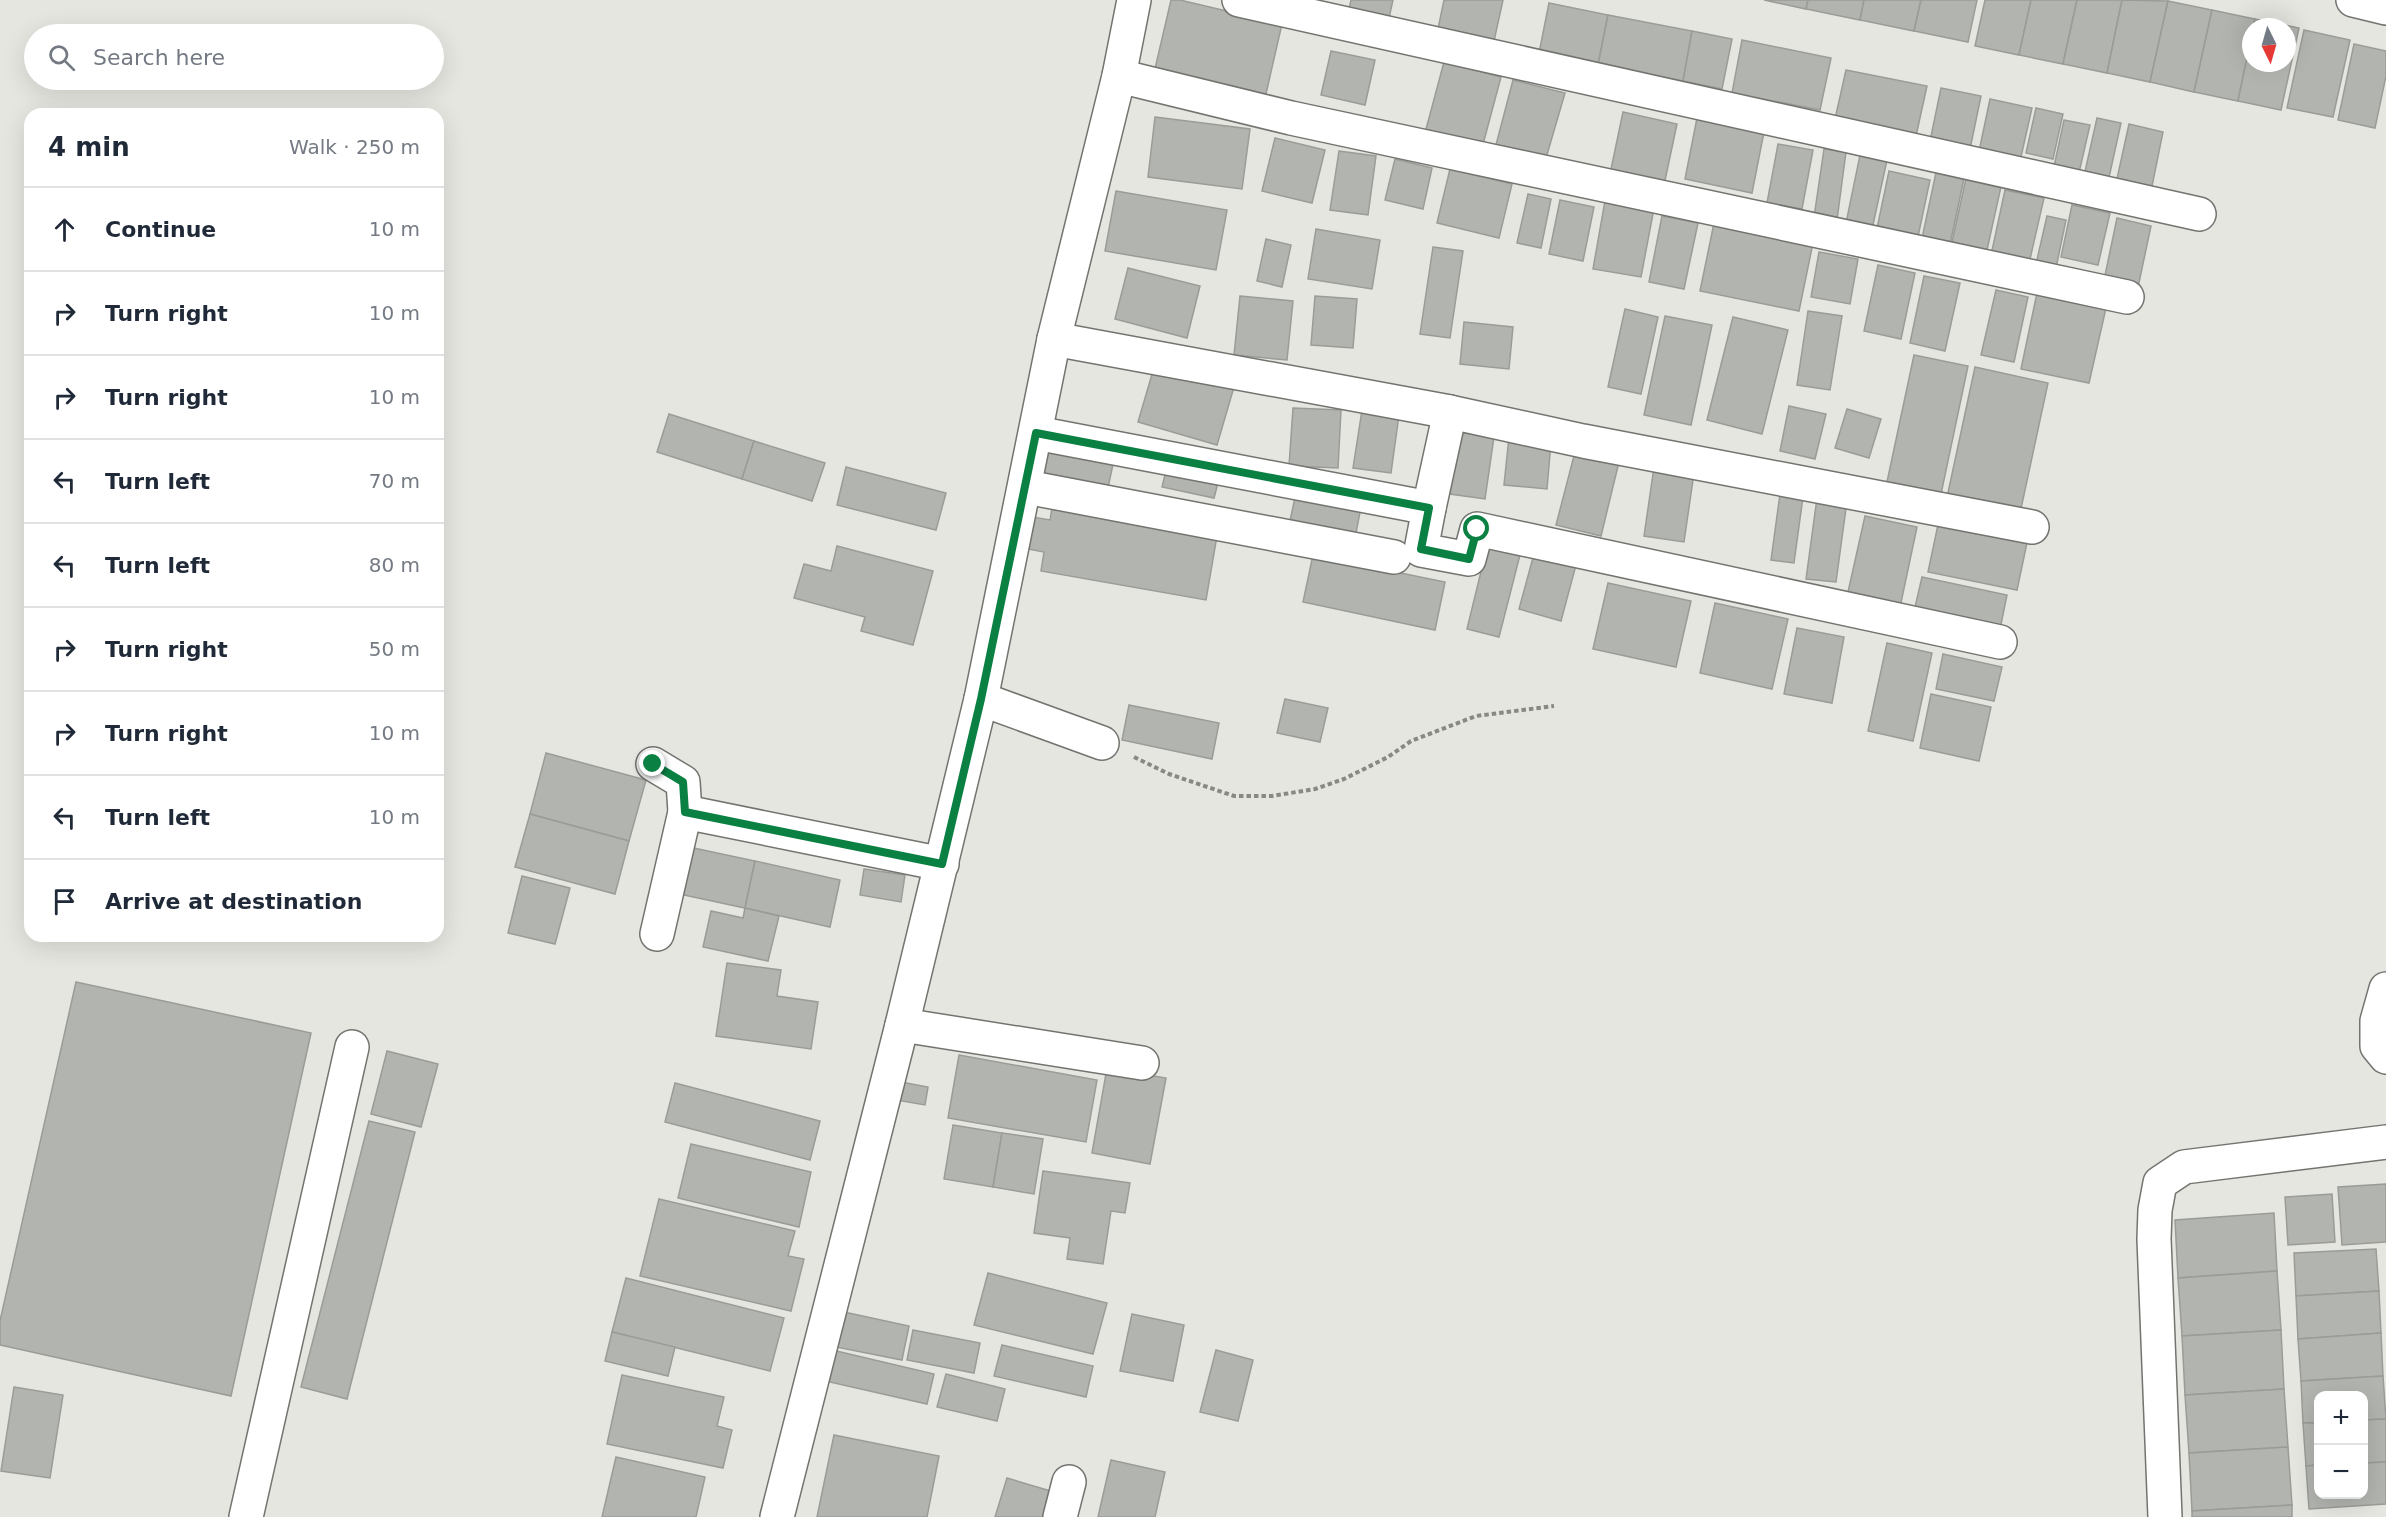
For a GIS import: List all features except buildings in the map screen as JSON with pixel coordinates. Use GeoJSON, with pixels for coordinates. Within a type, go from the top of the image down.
{"type":"FeatureCollection","features":[{"type":"Feature","properties":{"kind":"street"},"geometry":{"type":"LineString","coordinates":[[777,1517],[902,1025],[981,699],[1026,487],[1054,339],[1119,76],[1134,0]]}},
{"type":"Feature","properties":{"kind":"street"},"geometry":{"type":"LineString","coordinates":[[1239,0],[2199,214]]}},
{"type":"Feature","properties":{"kind":"street"},"geometry":{"type":"LineString","coordinates":[[2353,0],[2386,8]]}},
{"type":"Feature","properties":{"kind":"street"},"geometry":{"type":"LineString","coordinates":[[1119,76],[1291,118],[2127,297]]}},
{"type":"Feature","properties":{"kind":"street"},"geometry":{"type":"LineString","coordinates":[[1054,339],[1450,412],[1583,441],[2032,527]]}},
{"type":"Feature","properties":{"kind":"street"},"geometry":{"type":"LineString","coordinates":[[1450,412],[1421,549],[1469,559],[1477,529],[2000,642]]}},
{"type":"Feature","properties":{"kind":"street"},"geometry":{"type":"LineString","coordinates":[[1036,433],[1429,508]]}},
{"type":"Feature","properties":{"kind":"street"},"geometry":{"type":"LineString","coordinates":[[1026,487],[1394,557]]}},
{"type":"Feature","properties":{"kind":"street"},"geometry":{"type":"LineString","coordinates":[[981,699],[1102,743]]}},
{"type":"Feature","properties":{"kind":"street"},"geometry":{"type":"LineString","coordinates":[[653,764],[683,782],[685,812],[657,934]]}},
{"type":"Feature","properties":{"kind":"street"},"geometry":{"type":"LineString","coordinates":[[685,812],[942,864]]}},
{"type":"Feature","properties":{"kind":"street"},"geometry":{"type":"LineString","coordinates":[[2386,989],[2377,1021],[2377,1046],[2386,1057]]}},
{"type":"Feature","properties":{"kind":"street"},"geometry":{"type":"LineString","coordinates":[[902,1025],[1142,1063]]}},
{"type":"Feature","properties":{"kind":"street"},"geometry":{"type":"LineString","coordinates":[[246,1517],[352,1047]]}},
{"type":"Feature","properties":{"kind":"street"},"geometry":{"type":"LineString","coordinates":[[2165,1517],[2154,1239],[2155,1210],[2160,1183],[2184,1167],[2386,1142]]}},
{"type":"Feature","properties":{"kind":"street"},"geometry":{"type":"LineString","coordinates":[[1060,1517],[1069,1482]]}},
{"type":"Feature","properties":{"kind":"path"},"geometry":{"type":"LineString","coordinates":[[1102,743],[1169,774],[1234,796],[1272,796],[1315,789],[1344,778],[1388,757],[1411,741],[1476,716],[1554,706]]}},
{"type":"Feature","properties":{"kind":"route"},"geometry":{"type":"LineString","coordinates":[[653,764],[683,782],[685,812],[942,864],[981,699],[1036,433],[1429,508],[1421,549],[1469,559],[1477,529]]}}]}
